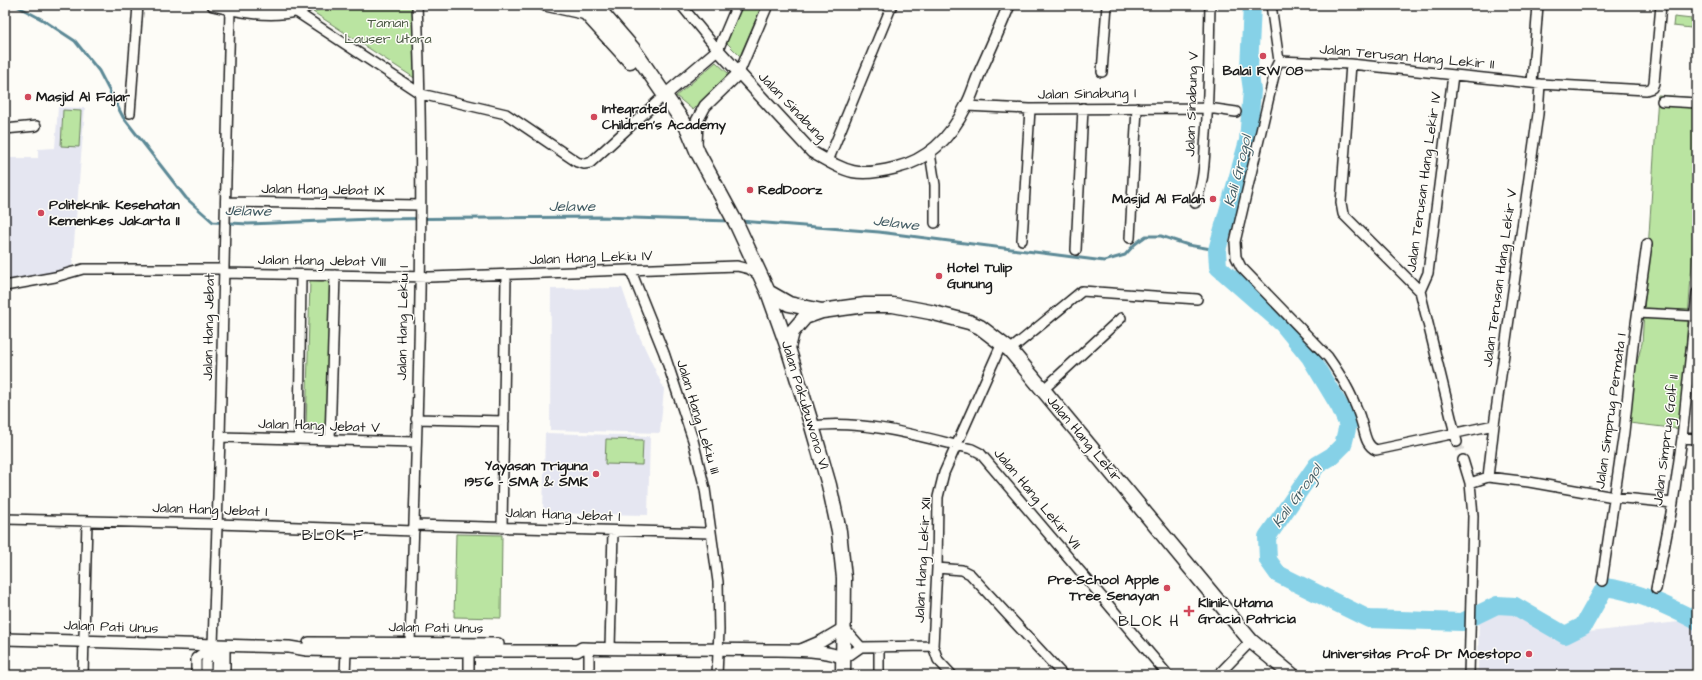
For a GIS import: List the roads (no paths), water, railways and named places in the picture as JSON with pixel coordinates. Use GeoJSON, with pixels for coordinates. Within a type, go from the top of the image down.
{"type":"FeatureCollection","features":[{"type":"Feature","properties":{"kind":"main road","name":"Jalan Pakubuwono VI"},"geometry":{"type":"LineString","coordinates":[[587,8],[661,98],[681,134],[698,153],[737,225],[768,292],[788,348],[812,426],[829,485],[839,531],[844,578],[843,675]]}},
{"type":"Feature","properties":{"kind":"main road","name":"Jalan Hang Lekir"},"geometry":{"type":"LineString","coordinates":[[768,292],[789,304],[822,311]]}},
{"type":"Feature","properties":{"kind":"main road","name":"Jalan Hang Lekir"},"geometry":{"type":"LineString","coordinates":[[788,348],[792,332],[805,317],[822,311],[865,305],[893,305],[930,312],[969,322],[980,328],[1006,346],[1250,641],[1292,675]]}},
{"type":"Feature","properties":{"kind":"street"},"geometry":{"type":"LineString","coordinates":[[130,113],[138,5]]}},
{"type":"Feature","properties":{"kind":"street"},"geometry":{"type":"LineString","coordinates":[[213,5],[230,9],[266,13],[295,11],[310,5]]}},
{"type":"Feature","properties":{"kind":"street","name":"Jalan Hang Lekiu I"},"geometry":{"type":"LineString","coordinates":[[410,642],[414,528],[420,224],[421,94],[417,5]]}},
{"type":"Feature","properties":{"kind":"street"},"geometry":{"type":"LineString","coordinates":[[545,5],[587,8]]}},
{"type":"Feature","properties":{"kind":"street","name":"Jalan Sinabung"},"geometry":{"type":"LineString","coordinates":[[681,5],[718,50],[812,152],[843,170],[854,173],[874,173],[911,164],[930,153],[944,140],[966,106],[1010,5]]}},
{"type":"Feature","properties":{"kind":"street"},"geometry":{"type":"LineString","coordinates":[[295,11],[421,94],[506,114],[564,155],[584,164],[590,163],[661,98],[718,50],[737,5]]}},
{"type":"Feature","properties":{"kind":"street"},"geometry":{"type":"LineString","coordinates":[[698,153],[696,144],[697,121],[705,106],[739,73],[768,5]]}},
{"type":"Feature","properties":{"kind":"street"},"geometry":{"type":"LineString","coordinates":[[828,161],[892,5]]}},
{"type":"Feature","properties":{"kind":"street"},"geometry":{"type":"LineString","coordinates":[[1102,72],[1107,5]]}},
{"type":"Feature","properties":{"kind":"street","name":"Jalan Sinabung V"},"geometry":{"type":"LineString","coordinates":[[1195,203],[1200,193],[1203,175],[1208,108],[1210,5]]}},
{"type":"Feature","properties":{"kind":"street"},"geometry":{"type":"LineString","coordinates":[[1271,5],[1279,61],[1276,67],[1235,242],[1236,257],[1241,267],[1328,357],[1339,371],[1356,404],[1367,441],[1371,448],[1376,450],[1456,438],[1494,425]]}},
{"type":"Feature","properties":{"kind":"street"},"geometry":{"type":"LineString","coordinates":[[1536,83],[1538,5]]}},
{"type":"Feature","properties":{"kind":"street","name":"Jalan Terusan Hang Lekir II"},"geometry":{"type":"LineString","coordinates":[[1279,61],[1351,64],[1453,76],[1646,90],[1652,88],[1654,83],[1661,5]]}},
{"type":"Feature","properties":{"kind":"street","name":"Jalan Hang Jebat"},"geometry":{"type":"LineString","coordinates":[[218,645],[218,524],[230,9]]}},
{"type":"Feature","properties":{"kind":"street"},"geometry":{"type":"LineString","coordinates":[[1351,64],[1341,203],[1343,214],[1420,291],[1456,438]]}},
{"type":"Feature","properties":{"kind":"street","name":"Jalan Terusan Hang Lekir IV"},"geometry":{"type":"LineString","coordinates":[[1420,291],[1428,273],[1453,76]]}},
{"type":"Feature","properties":{"kind":"street","name":"Jalan Terusan Hang Lekir V"},"geometry":{"type":"LineString","coordinates":[[1488,477],[1538,114],[1536,83]]}},
{"type":"Feature","properties":{"kind":"street"},"geometry":{"type":"LineString","coordinates":[[1662,101],[1697,103]]}},
{"type":"Feature","properties":{"kind":"street","name":"Jalan Sinabung I"},"geometry":{"type":"LineString","coordinates":[[966,106],[1030,109],[1208,108],[1236,112]]}},
{"type":"Feature","properties":{"kind":"street"},"geometry":{"type":"LineString","coordinates":[[1076,250],[1084,108]]}},
{"type":"Feature","properties":{"kind":"street"},"geometry":{"type":"LineString","coordinates":[[1130,238],[1138,108]]}},
{"type":"Feature","properties":{"kind":"street"},"geometry":{"type":"LineString","coordinates":[[1022,240],[1030,109]]}},
{"type":"Feature","properties":{"kind":"street"},"geometry":{"type":"LineString","coordinates":[[5,129],[36,126]]}},
{"type":"Feature","properties":{"kind":"street"},"geometry":{"type":"LineString","coordinates":[[930,153],[935,185],[935,222]]}},
{"type":"Feature","properties":{"kind":"street","name":"Jalan Hang Jebat IX"},"geometry":{"type":"LineString","coordinates":[[226,202],[420,208]]}},
{"type":"Feature","properties":{"kind":"street","name":"Jalan Simprug Permata I"},"geometry":{"type":"LineString","coordinates":[[1602,581],[1624,432],[1646,244]]}},
{"type":"Feature","properties":{"kind":"street","name":"Jalan Hang Lekiu IV"},"geometry":{"type":"LineString","coordinates":[[419,278],[506,276],[737,266],[749,269],[762,277]]}},
{"type":"Feature","properties":{"kind":"street","name":"Jalan Hang Jebat VIII"},"geometry":{"type":"LineString","coordinates":[[5,286],[83,269],[224,271],[301,275],[419,278]]}},
{"type":"Feature","properties":{"kind":"street","name":"Jalan Hang Lekiu III"},"geometry":{"type":"LineString","coordinates":[[631,271],[664,353],[693,440],[705,489],[718,582],[718,648],[716,675]]}},
{"type":"Feature","properties":{"kind":"street"},"geometry":{"type":"LineString","coordinates":[[299,439],[301,275]]}},
{"type":"Feature","properties":{"kind":"street"},"geometry":{"type":"LineString","coordinates":[[330,440],[335,275]]}},
{"type":"Feature","properties":{"kind":"street"},"geometry":{"type":"LineString","coordinates":[[502,528],[506,276]]}},
{"type":"Feature","properties":{"kind":"street"},"geometry":{"type":"LineString","coordinates":[[1006,346],[1082,291],[1197,299]]}},
{"type":"Feature","properties":{"kind":"street","name":"Jalan Simprug Golf II"},"geometry":{"type":"LineString","coordinates":[[1656,589],[1673,503],[1682,438],[1697,293]]}},
{"type":"Feature","properties":{"kind":"street"},"geometry":{"type":"LineString","coordinates":[[1638,313],[1695,316]]}},
{"type":"Feature","properties":{"kind":"street"},"geometry":{"type":"LineString","coordinates":[[1043,390],[1121,318]]}},
{"type":"Feature","properties":{"kind":"street","name":"Jalan Hang Lekir XII"},"geometry":{"type":"LineString","coordinates":[[932,646],[937,568],[938,497],[944,473],[955,445],[1006,346]]}},
{"type":"Feature","properties":{"kind":"street"},"geometry":{"type":"LineString","coordinates":[[416,419],[504,421]]}},
{"type":"Feature","properties":{"kind":"street","name":"Jalan Hang Lekir VII"},"geometry":{"type":"LineString","coordinates":[[812,426],[832,424],[885,429],[972,449],[980,453],[1168,675]]}},
{"type":"Feature","properties":{"kind":"street","name":"Jalan Hang Jebat V"},"geometry":{"type":"LineString","coordinates":[[220,437],[416,442]]}},
{"type":"Feature","properties":{"kind":"street"},"geometry":{"type":"LineString","coordinates":[[1682,438],[1697,439]]}},
{"type":"Feature","properties":{"kind":"street"},"geometry":{"type":"LineString","coordinates":[[1463,460],[1470,483],[1473,516],[1469,675]]}},
{"type":"Feature","properties":{"kind":"street"},"geometry":{"type":"LineString","coordinates":[[1470,483],[1488,477],[1614,496],[1673,503]]}},
{"type":"Feature","properties":{"kind":"street","name":"Jalan Hang Jebat I"},"geometry":{"type":"LineString","coordinates":[[5,519],[711,533]]}},
{"type":"Feature","properties":{"kind":"street"},"geometry":{"type":"LineString","coordinates":[[83,675],[86,521]]}},
{"type":"Feature","properties":{"kind":"street"},"geometry":{"type":"LineString","coordinates":[[610,648],[613,531]]}},
{"type":"Feature","properties":{"kind":"street"},"geometry":{"type":"LineString","coordinates":[[937,568],[962,570],[970,574],[1063,675]]}},
{"type":"Feature","properties":{"kind":"street"},"geometry":{"type":"LineString","coordinates":[[844,628],[861,647]]}},
{"type":"Feature","properties":{"kind":"street","name":"Jalan Pati Unus"},"geometry":{"type":"LineString","coordinates":[[798,650],[822,641],[844,628]]}},
{"type":"Feature","properties":{"kind":"street","name":"Jalan Pati Unus"},"geometry":{"type":"LineString","coordinates":[[5,639],[289,647],[307,650],[346,651],[577,651],[586,648],[718,648],[798,650],[837,655],[844,659]]}},
{"type":"Feature","properties":{"kind":"street"},"geometry":{"type":"LineString","coordinates":[[1218,675],[1250,641]]}},
{"type":"Feature","properties":{"kind":"street","name":"Jalan Pati Unus"},"geometry":{"type":"LineString","coordinates":[[289,647],[306,643],[410,642],[577,644],[586,648]]}},
{"type":"Feature","properties":{"kind":"street"},"geometry":{"type":"LineString","coordinates":[[196,675],[196,658],[218,645]]}},
{"type":"Feature","properties":{"kind":"street"},"geometry":{"type":"LineString","coordinates":[[206,675],[206,662],[218,645]]}},
{"type":"Feature","properties":{"kind":"street"},"geometry":{"type":"LineString","coordinates":[[216,675],[218,645]]}},
{"type":"Feature","properties":{"kind":"street"},"geometry":{"type":"LineString","coordinates":[[218,645],[225,675]]}},
{"type":"Feature","properties":{"kind":"street"},"geometry":{"type":"LineString","coordinates":[[844,659],[861,647],[932,646],[938,660],[952,675]]}},
{"type":"Feature","properties":{"kind":"street"},"geometry":{"type":"LineString","coordinates":[[879,647],[879,675]]}},
{"type":"Feature","properties":{"kind":"street"},"geometry":{"type":"LineString","coordinates":[[586,648],[589,675]]}},
{"type":"Feature","properties":{"kind":"street"},"geometry":{"type":"LineString","coordinates":[[345,675],[346,651]]}},
{"type":"Feature","properties":{"kind":"street"},"geometry":{"type":"LineString","coordinates":[[469,651],[469,675]]}},
{"type":"Feature","properties":{"kind":"waterway","name":"Jelawe"},"geometry":{"type":"LineString","coordinates":[[15,5],[43,20],[75,41],[99,71],[123,117],[186,198],[213,222],[248,224],[372,219],[601,217],[730,221]]}},
{"type":"Feature","properties":{"kind":"waterway","name":"Kali Grogol"},"geometry":{"type":"LineString","coordinates":[[1252,5],[1249,69],[1252,90],[1248,141],[1217,250],[1218,267],[1283,324],[1310,357],[1340,407],[1348,425],[1343,445],[1332,456],[1317,465],[1267,537],[1268,560],[1278,574],[1369,619],[1462,622],[1497,605],[1515,606],[1565,635],[1583,626],[1605,587],[1641,596],[1697,621]]}},
{"type":"Feature","properties":{"kind":"waterway","name":"Jelawe"},"geometry":{"type":"LineString","coordinates":[[740,221],[879,232],[1104,261],[1125,255],[1135,244],[1146,236],[1161,236],[1188,245],[1217,250]]}},
{"type":"Feature","properties":{"kind":"tunnel"},"geometry":{"type":"LineString","coordinates":[[1457,442],[1463,460]]}},
{"type":"Feature","properties":{"kind":"place","name":"Balai RW 08"},"geometry":{"type":"Point","coordinates":[1263,56]}},
{"type":"Feature","properties":{"kind":"place","name":"Masjid Al Fajar"},"geometry":{"type":"Point","coordinates":[28,97]}},
{"type":"Feature","properties":{"kind":"place","name":"Integrated Children's Academy"},"geometry":{"type":"Point","coordinates":[594,117]}},
{"type":"Feature","properties":{"kind":"place","name":"RedDoorz"},"geometry":{"type":"Point","coordinates":[750,190]}},
{"type":"Feature","properties":{"kind":"place","name":"Masjid Al Falah"},"geometry":{"type":"Point","coordinates":[1213,199]}},
{"type":"Feature","properties":{"kind":"place","name":"Politeknik Kesehatan Kemenkes Jakarta II"},"geometry":{"type":"Point","coordinates":[41,213]}},
{"type":"Feature","properties":{"kind":"place","name":"Hotel Tulip Gunung"},"geometry":{"type":"Point","coordinates":[939,276]}},
{"type":"Feature","properties":{"kind":"place","name":"Yayasan Triguna 1956 - SMA & SMK"},"geometry":{"type":"Point","coordinates":[596,474]}},
{"type":"Feature","properties":{"kind":"place","name":"Pre-School Apple Tree Senayan"},"geometry":{"type":"Point","coordinates":[1167,588]}},
{"type":"Feature","properties":{"kind":"place","name":"Klinik Utama Gracia Patricia"},"geometry":{"type":"Point","coordinates":[1189,611]}},
{"type":"Feature","properties":{"kind":"place","name":"Universitas Prof Dr Moestopo"},"geometry":{"type":"Point","coordinates":[1529,654]}},
{"type":"Feature","properties":{"kind":"district","name":"BLOK F"},"geometry":{"type":"Point","coordinates":[333,535]}},
{"type":"Feature","properties":{"kind":"district","name":"BLOK H"},"geometry":{"type":"Point","coordinates":[1149,621]}},
{"type":"Feature","properties":{"kind":"park label","name":"Taman Lauser Utara"},"geometry":{"type":"Point","coordinates":[388,32]}}]}
